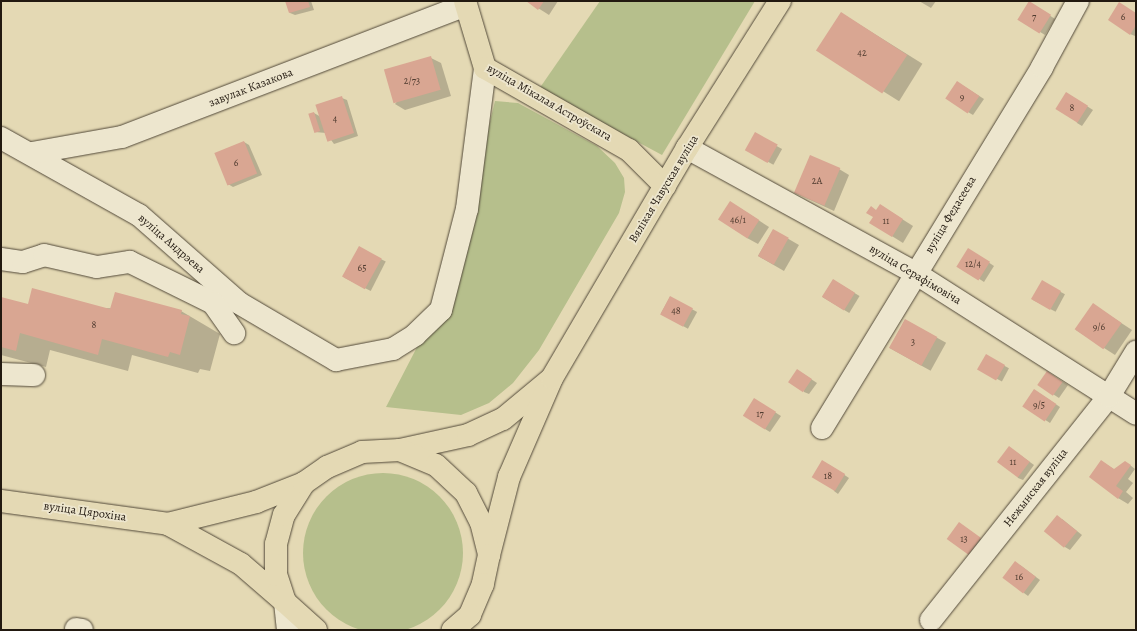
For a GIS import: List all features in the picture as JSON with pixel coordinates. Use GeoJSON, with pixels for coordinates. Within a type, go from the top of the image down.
{"type":"FeatureCollection","features":[{"type":"Feature","properties":{"kind":"main road","name":"Вялікая Чавуская вуліца"},"geometry":{"type":"LineString","coordinates":[[453,630],[470,615],[489,555],[509,477],[552,378],[687,148],[780,1]]}},
{"type":"Feature","properties":{"kind":"main road","name":"вуліца Мікалая Астроўскага"},"geometry":{"type":"LineString","coordinates":[[465,3],[485,68],[629,150],[665,186]]}},
{"type":"Feature","properties":{"kind":"main road","name":"Вялікая Чавуская вуліца"},"geometry":{"type":"LineString","coordinates":[[304,483],[327,467],[362,452],[400,450],[468,435],[503,419],[552,378]]}},
{"type":"Feature","properties":{"kind":"main road"},"geometry":{"type":"LineString","coordinates":[[400,450],[436,465],[466,493],[480,522],[489,555]]}},
{"type":"Feature","properties":{"kind":"main road"},"geometry":{"type":"LineString","coordinates":[[285,602],[276,575],[276,544],[284,516],[304,483]]}},
{"type":"Feature","properties":{"kind":"main road","name":"вуліца Цярохіна"},"geometry":{"type":"LineString","coordinates":[[168,524],[256,502],[304,483]]}},
{"type":"Feature","properties":{"kind":"main road","name":"вуліца Цярохіна"},"geometry":{"type":"LineString","coordinates":[[1,501],[168,524],[241,564],[316,630]]}},
{"type":"Feature","properties":{"kind":"street","name":"вуліца Федасеева"},"geometry":{"type":"LineString","coordinates":[[822,428],[1042,67],[1078,1]]}},
{"type":"Feature","properties":{"kind":"street","name":"завулак Казакова"},"geometry":{"type":"LineString","coordinates":[[32,153],[122,137],[465,3]]}},
{"type":"Feature","properties":{"kind":"street","name":"вуліца Андрэева"},"geometry":{"type":"LineString","coordinates":[[1,138],[32,153],[139,215],[239,303],[336,360],[393,349],[415,335],[441,310],[467,209],[485,68]]}},
{"type":"Feature","properties":{"kind":"street","name":"вуліца Серафімовіча"},"geometry":{"type":"LineString","coordinates":[[687,148],[916,273],[1136,414]]}},
{"type":"Feature","properties":{"kind":"street"},"geometry":{"type":"LineString","coordinates":[[1,259],[23,262],[44,255],[97,267],[130,262],[213,303],[234,333]]}},
{"type":"Feature","properties":{"kind":"street","name":"Нежынская вуліца"},"geometry":{"type":"LineString","coordinates":[[931,620],[1109,396],[1136,352]]}},
{"type":"Feature","properties":{"kind":"street"},"geometry":{"type":"LineString","coordinates":[[1,374],[34,375]]}},
{"type":"Feature","properties":{"kind":"street"},"geometry":{"type":"LineString","coordinates":[[285,602],[288,630]]}},
{"type":"Feature","properties":{"kind":"green space"},"geometry":{"type":"Polygon","coordinates":[[[600,1],[755,1],[662,155],[539,89],[600,1]]]}},
{"type":"Feature","properties":{"kind":"green space"},"geometry":{"type":"Polygon","coordinates":[[[495,101],[518,103],[597,146],[615,163],[624,178],[625,192],[619,213],[539,350],[513,383],[489,403],[461,415],[386,407],[429,324],[473,191],[495,101]]]}},
{"type":"Feature","properties":{"kind":"green space"},"geometry":{"type":"Polygon","coordinates":[[[391,473],[406,476],[421,482],[440,496],[450,508],[457,522],[462,537],[462,569],[457,584],[450,598],[440,610],[428,620],[406,630],[391,633],[375,633],[360,630],[338,620],[326,610],[316,598],[304,569],[303,545],[306,530],[316,508],[326,496],[338,486],[367,474],[391,473]]]}},
{"type":"Feature","properties":{"kind":"building"},"geometry":{"type":"Polygon","coordinates":[[[285,1],[308,1],[310,7],[289,13],[285,1]]]}},
{"type":"Feature","properties":{"kind":"building"},"geometry":{"type":"Polygon","coordinates":[[[526,1],[544,1],[538,10],[526,1]]]}},
{"type":"Feature","properties":{"kind":"building"},"geometry":{"type":"Polygon","coordinates":[[[1029,1],[1051,15],[1039,33],[1017,20],[1029,1]]]}},
{"type":"Feature","properties":{"kind":"building"},"geometry":{"type":"Polygon","coordinates":[[[1119,2],[1136,13],[1136,25],[1130,35],[1108,20],[1119,2]]]}},
{"type":"Feature","properties":{"kind":"building"},"geometry":{"type":"Polygon","coordinates":[[[841,12],[907,55],[882,94],[816,51],[841,12]]]}},
{"type":"Feature","properties":{"kind":"building"},"geometry":{"type":"Polygon","coordinates":[[[431,56],[441,90],[394,103],[384,70],[431,56]]]}},
{"type":"Feature","properties":{"kind":"building"},"geometry":{"type":"Polygon","coordinates":[[[957,81],[979,96],[968,114],[945,98],[957,81]]]}},
{"type":"Feature","properties":{"kind":"building"},"geometry":{"type":"Polygon","coordinates":[[[1066,92],[1088,106],[1077,123],[1055,109],[1066,92]]]}},
{"type":"Feature","properties":{"kind":"building"},"geometry":{"type":"Polygon","coordinates":[[[342,96],[354,133],[327,142],[315,105],[342,96]]]}},
{"type":"Feature","properties":{"kind":"building"},"geometry":{"type":"Polygon","coordinates":[[[314,112],[320,131],[314,133],[308,114],[314,112]]]}},
{"type":"Feature","properties":{"kind":"building"},"geometry":{"type":"Polygon","coordinates":[[[755,132],[778,145],[768,163],[745,150],[755,132]]]}},
{"type":"Feature","properties":{"kind":"building"},"geometry":{"type":"Polygon","coordinates":[[[244,141],[257,173],[227,185],[214,153],[244,141]]]}},
{"type":"Feature","properties":{"kind":"building"},"geometry":{"type":"Polygon","coordinates":[[[810,155],[840,168],[824,206],[794,193],[810,155]]]}},
{"type":"Feature","properties":{"kind":"building"},"geometry":{"type":"Polygon","coordinates":[[[730,201],[759,220],[747,239],[718,219],[730,201]]]}},
{"type":"Feature","properties":{"kind":"building"},"geometry":{"type":"Polygon","coordinates":[[[880,204],[903,219],[892,237],[869,223],[873,217],[866,213],[871,206],[876,210],[880,204]]]}},
{"type":"Feature","properties":{"kind":"building"},"geometry":{"type":"Polygon","coordinates":[[[773,229],[789,238],[774,265],[758,256],[773,229]]]}},
{"type":"Feature","properties":{"kind":"building"},"geometry":{"type":"Polygon","coordinates":[[[359,246],[382,259],[365,289],[342,277],[359,246]]]}},
{"type":"Feature","properties":{"kind":"building"},"geometry":{"type":"Polygon","coordinates":[[[968,248],[990,262],[978,280],[956,267],[968,248]]]}},
{"type":"Feature","properties":{"kind":"building"},"geometry":{"type":"Polygon","coordinates":[[[833,279],[855,293],[844,311],[822,297],[833,279]]]}},
{"type":"Feature","properties":{"kind":"building"},"geometry":{"type":"Polygon","coordinates":[[[1042,280],[1061,291],[1050,310],[1031,299],[1042,280]]]}},
{"type":"Feature","properties":{"kind":"building"},"geometry":{"type":"Polygon","coordinates":[[[32,288],[110,309],[115,292],[182,310],[181,314],[190,316],[180,355],[170,352],[168,357],[102,339],[98,355],[20,333],[16,351],[1,347],[1,297],[28,304],[32,288]]]}},
{"type":"Feature","properties":{"kind":"building"},"geometry":{"type":"Polygon","coordinates":[[[670,296],[693,308],[683,327],[660,315],[670,296]]]}},
{"type":"Feature","properties":{"kind":"building"},"geometry":{"type":"Polygon","coordinates":[[[1093,303],[1122,323],[1103,349],[1075,329],[1093,303]]]}},
{"type":"Feature","properties":{"kind":"building"},"geometry":{"type":"Polygon","coordinates":[[[905,319],[937,337],[921,366],[889,348],[905,319]]]}},
{"type":"Feature","properties":{"kind":"building"},"geometry":{"type":"Polygon","coordinates":[[[986,354],[1005,365],[996,381],[977,370],[986,354]]]}},
{"type":"Feature","properties":{"kind":"building"},"geometry":{"type":"Polygon","coordinates":[[[797,369],[812,379],[803,392],[788,382],[797,369]]]}},
{"type":"Feature","properties":{"kind":"building"},"geometry":{"type":"Polygon","coordinates":[[[1047,371],[1063,382],[1053,396],[1037,385],[1047,371]]]}},
{"type":"Feature","properties":{"kind":"building"},"geometry":{"type":"Polygon","coordinates":[[[1034,389],[1056,404],[1045,422],[1022,406],[1034,389]]]}},
{"type":"Feature","properties":{"kind":"building"},"geometry":{"type":"Polygon","coordinates":[[[754,398],[776,412],[765,430],[743,416],[754,398]]]}},
{"type":"Feature","properties":{"kind":"building"},"geometry":{"type":"Polygon","coordinates":[[[1009,446],[1030,462],[1018,478],[997,462],[1009,446]]]}},
{"type":"Feature","properties":{"kind":"building"},"geometry":{"type":"Polygon","coordinates":[[[822,460],[845,474],[835,491],[812,477],[822,460]]]}},
{"type":"Feature","properties":{"kind":"building"},"geometry":{"type":"Polygon","coordinates":[[[1101,460],[1114,469],[1125,461],[1131,465],[1116,486],[1123,491],[1118,499],[1089,477],[1101,460]]]}},
{"type":"Feature","properties":{"kind":"building"},"geometry":{"type":"Polygon","coordinates":[[[1057,515],[1077,531],[1064,548],[1044,531],[1057,515]]]}},
{"type":"Feature","properties":{"kind":"building"},"geometry":{"type":"Polygon","coordinates":[[[959,522],[981,538],[968,555],[947,539],[959,522]]]}},
{"type":"Feature","properties":{"kind":"building"},"geometry":{"type":"Polygon","coordinates":[[[1015,561],[1036,577],[1023,593],[1002,578],[1015,561]]]}}]}
